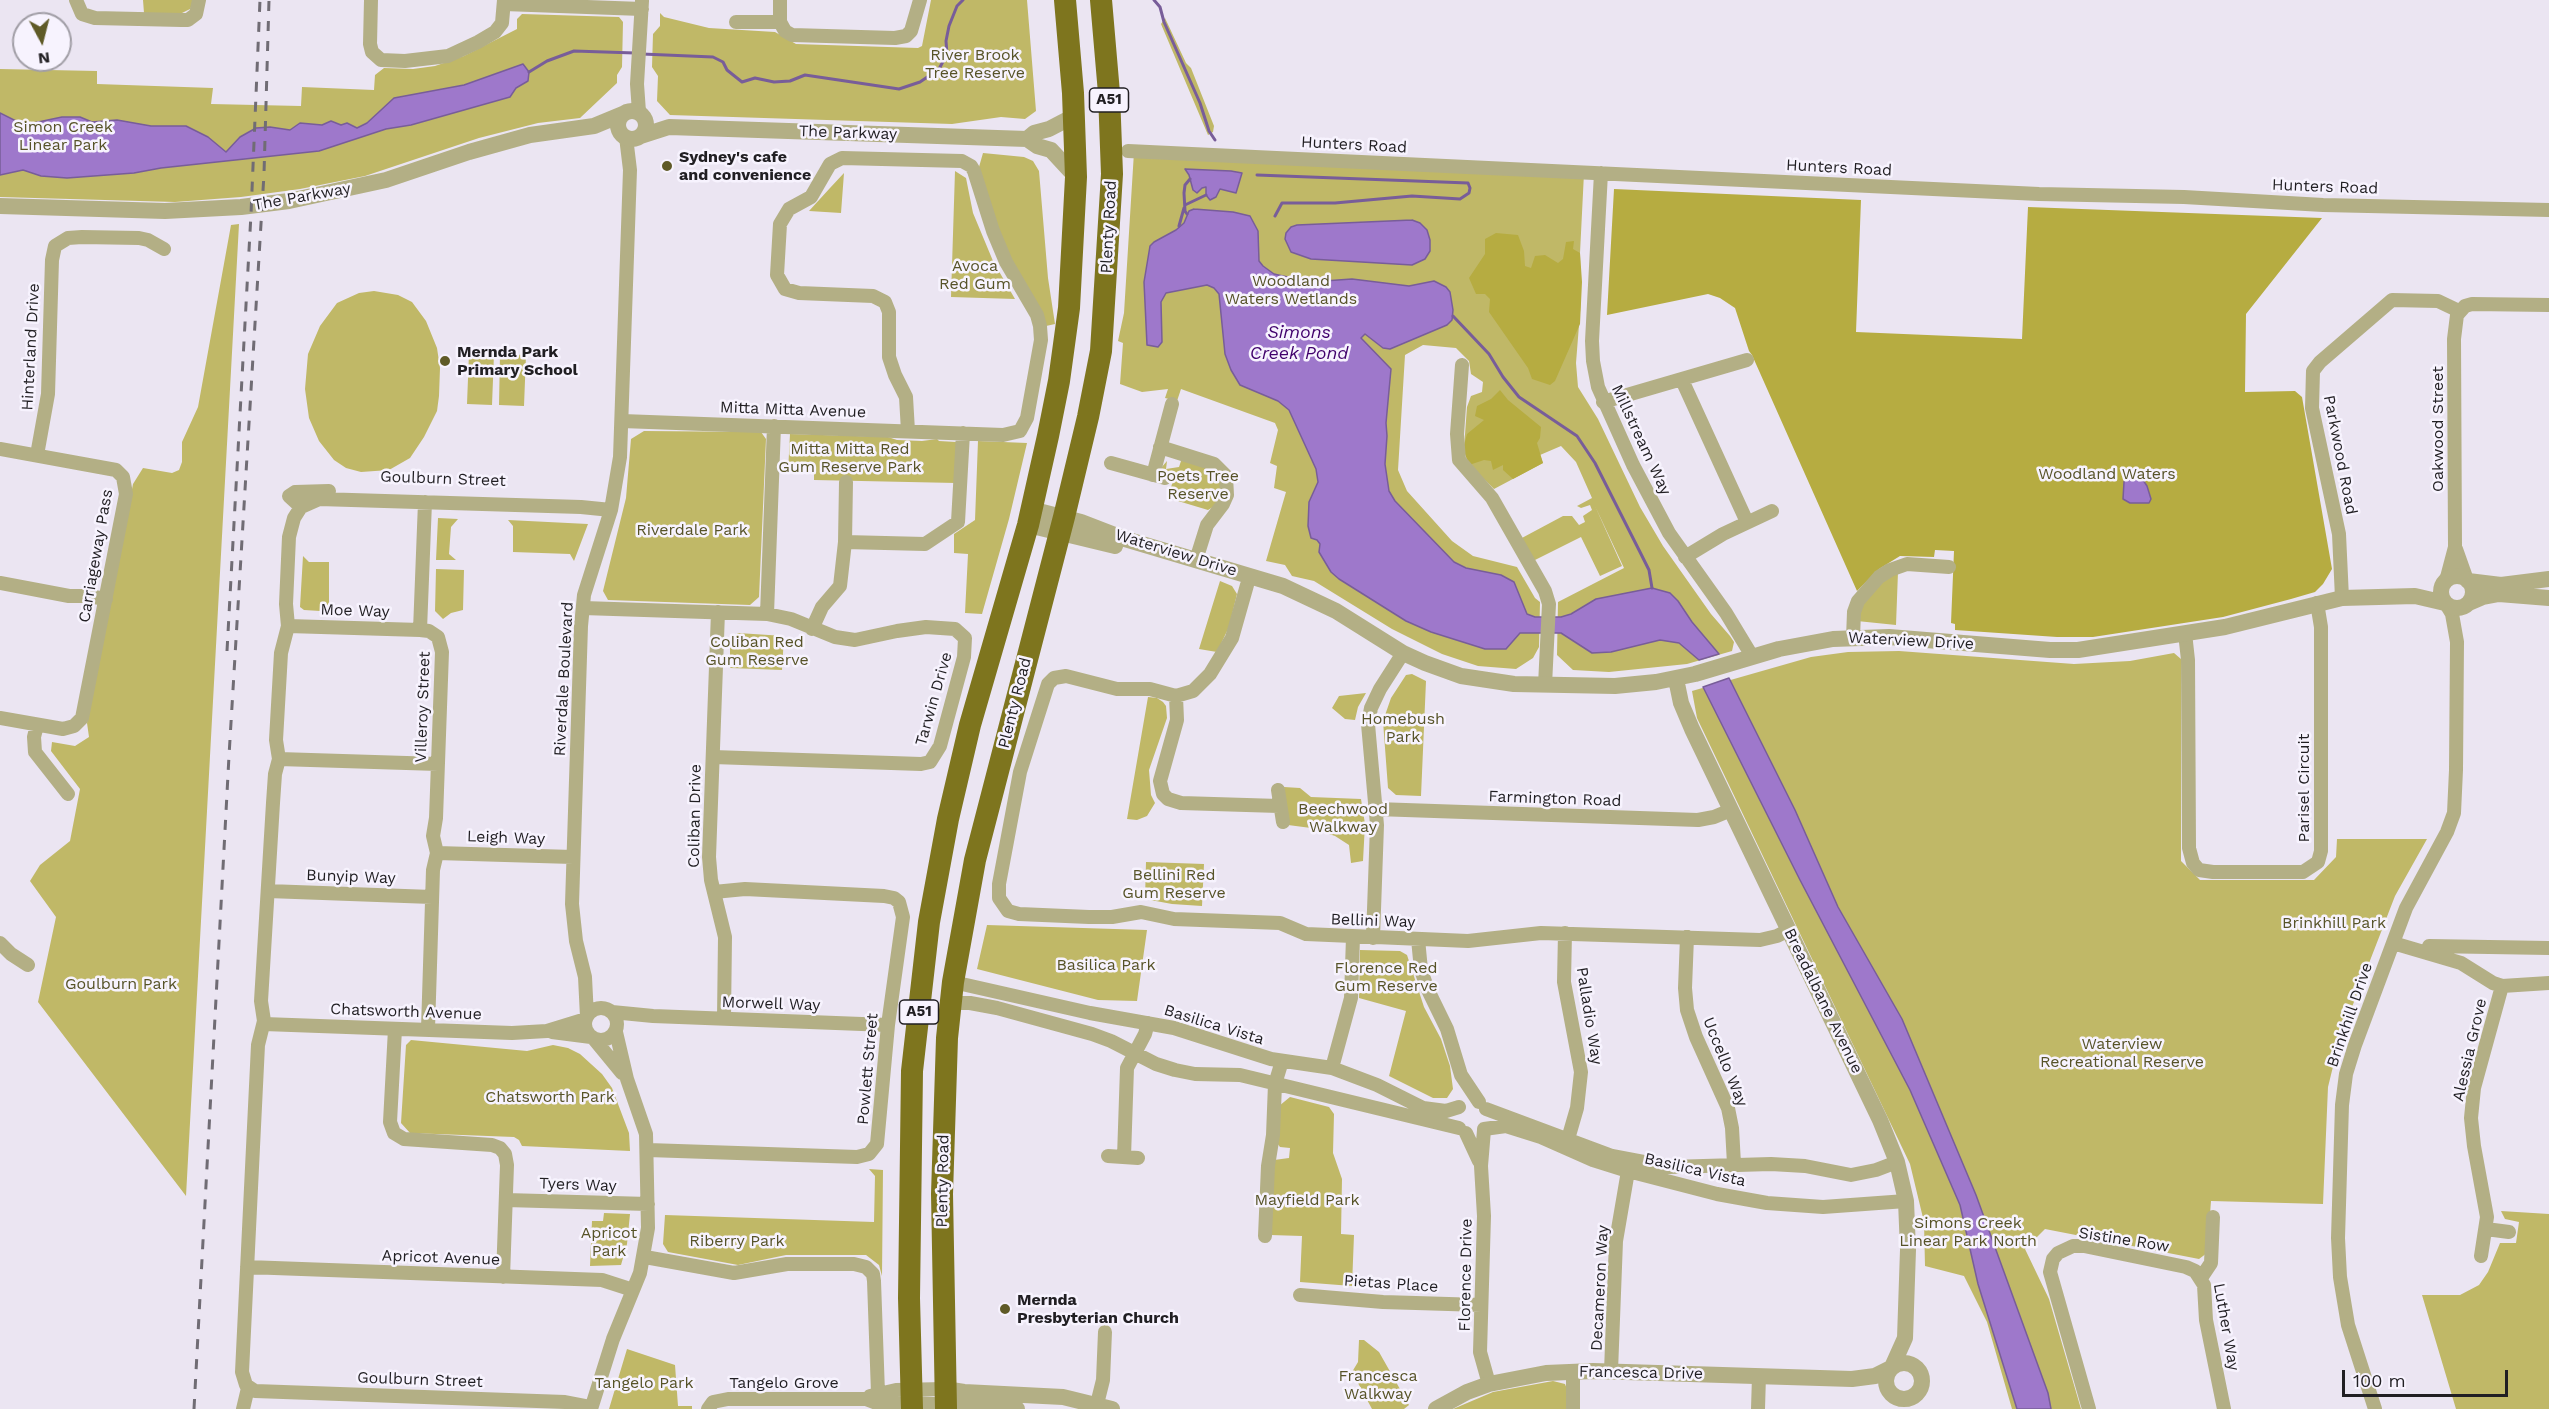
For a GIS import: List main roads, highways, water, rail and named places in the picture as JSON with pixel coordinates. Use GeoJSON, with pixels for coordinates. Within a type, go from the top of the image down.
{"type":"FeatureCollection","features":[{"type":"Feature","properties":{"kind":"highway","name":"Plenty Road"},"geometry":{"type":"LineString","coordinates":[[912,1401],[909,1298],[912,1071],[929,922],[948,819],[970,725],[1030,517],[1059,381],[1069,308],[1076,177],[1065,0]]}},
{"type":"Feature","properties":{"kind":"highway","name":"Plenty Road"},"geometry":{"type":"LineString","coordinates":[[945,1401],[942,1162],[947,1038],[952,992],[975,860],[1062,525],[1101,351],[1112,174],[1109,93],[1101,0]]}},
{"type":"Feature","properties":{"kind":"water"},"geometry":{"type":"Polygon","coordinates":[[[523,64],[529,72],[528,81],[516,88],[510,97],[411,125],[386,129],[319,151],[134,173],[67,178],[41,176],[23,170],[0,175],[0,113],[24,125],[62,117],[80,117],[92,122],[117,120],[151,126],[186,126],[208,137],[226,152],[240,137],[256,128],[270,127],[290,130],[300,123],[322,125],[331,121],[341,125],[347,123],[357,128],[367,123],[394,98],[464,85],[523,64]]]}},
{"type":"Feature","properties":{"kind":"water"},"geometry":{"type":"Polygon","coordinates":[[[1185,169],[1242,173],[1236,193],[1220,189],[1216,197],[1210,200],[1206,195],[1206,187],[1197,193],[1193,190],[1185,169]]]}},
{"type":"Feature","properties":{"kind":"water","name":"Simons Creek Pond"},"geometry":{"type":"Polygon","coordinates":[[[1194,209],[1233,212],[1250,216],[1258,231],[1259,261],[1274,274],[1310,282],[1352,279],[1409,286],[1434,281],[1446,287],[1450,292],[1453,310],[1452,320],[1447,325],[1390,349],[1383,348],[1365,334],[1361,338],[1391,369],[1385,464],[1389,491],[1395,501],[1454,562],[1466,568],[1501,575],[1514,582],[1527,614],[1535,617],[1561,617],[1571,614],[1596,599],[1652,588],[1670,593],[1719,654],[1699,660],[1679,643],[1660,640],[1611,652],[1592,653],[1561,633],[1520,633],[1506,649],[1485,649],[1431,632],[1406,621],[1339,579],[1331,572],[1319,552],[1320,544],[1311,538],[1308,526],[1309,502],[1318,482],[1316,469],[1289,410],[1278,401],[1240,385],[1231,370],[1225,354],[1219,294],[1207,285],[1166,293],[1161,302],[1162,342],[1158,347],[1147,345],[1144,282],[1150,246],[1176,230],[1184,223],[1189,211],[1194,209]]]}},
{"type":"Feature","properties":{"kind":"water"},"geometry":{"type":"Polygon","coordinates":[[[1412,220],[1420,223],[1427,230],[1430,251],[1425,259],[1412,265],[1311,259],[1291,252],[1285,239],[1291,227],[1297,225],[1412,220]]]}},
{"type":"Feature","properties":{"kind":"water"},"geometry":{"type":"Polygon","coordinates":[[[2133,473],[2141,477],[2147,486],[2151,499],[2149,503],[2130,503],[2123,499],[2124,482],[2127,475],[2133,473]]]}},
{"type":"Feature","properties":{"kind":"water"},"geometry":{"type":"Polygon","coordinates":[[[1729,678],[1795,810],[1838,907],[1902,1019],[1976,1195],[2048,1393],[2051,1409],[2017,1409],[1978,1284],[1960,1205],[1910,1090],[1800,880],[1703,687],[1729,678]]]}},
{"type":"Feature","properties":{"kind":"waterway"},"geometry":{"type":"LineString","coordinates":[[642,54],[713,57],[723,62],[727,70],[742,82],[755,78],[774,82],[790,81],[805,75],[899,89],[920,82],[939,69],[947,54],[946,41],[949,26],[957,6],[963,0]]}},
{"type":"Feature","properties":{"kind":"waterway"},"geometry":{"type":"LineString","coordinates":[[1154,0],[1160,7],[1164,22],[1200,103],[1209,131],[1215,140]]}},
{"type":"Feature","properties":{"kind":"waterway"},"geometry":{"type":"LineString","coordinates":[[529,72],[547,61],[574,51],[635,53]]}},
{"type":"Feature","properties":{"kind":"waterway"},"geometry":{"type":"LineString","coordinates":[[1257,175],[1468,183],[1470,188],[1469,193],[1460,199],[1412,196],[1335,203],[1282,203],[1275,216]]}},
{"type":"Feature","properties":{"kind":"waterway"},"geometry":{"type":"LineString","coordinates":[[1187,214],[1184,193],[1185,185],[1190,179]]}},
{"type":"Feature","properties":{"kind":"waterway"},"geometry":{"type":"LineString","coordinates":[[1185,205],[1206,195]]}},
{"type":"Feature","properties":{"kind":"waterway"},"geometry":{"type":"LineString","coordinates":[[1179,226],[1184,208]]}},
{"type":"Feature","properties":{"kind":"waterway"},"geometry":{"type":"LineString","coordinates":[[1453,316],[1489,354],[1519,397],[1577,436],[1595,463],[1649,570],[1652,588]]}},
{"type":"Feature","properties":{"kind":"railway"},"geometry":{"type":"LineString","coordinates":[[227,651],[251,214],[260,0]]}},
{"type":"Feature","properties":{"kind":"railway"},"geometry":{"type":"LineString","coordinates":[[194,1409],[229,756],[264,174],[269,0]]}},
{"type":"Feature","properties":{"kind":"place","name":"Sydney's cafe and convenience"},"geometry":{"type":"Point","coordinates":[667,166]}},
{"type":"Feature","properties":{"kind":"place","name":"Mernda Park Primary School"},"geometry":{"type":"Point","coordinates":[445,361]}},
{"type":"Feature","properties":{"kind":"place","name":"Mernda Presbyterian Church"},"geometry":{"type":"Point","coordinates":[1005,1309]}},
{"type":"Feature","properties":{"kind":"park label","name":"River Brook Tree Reserve"},"geometry":{"type":"Point","coordinates":[975,64]}},
{"type":"Feature","properties":{"kind":"park label","name":"Simon Creek Linear Park"},"geometry":{"type":"Point","coordinates":[63,136]}},
{"type":"Feature","properties":{"kind":"park label","name":"Avoca Red Gum"},"geometry":{"type":"Point","coordinates":[975,275]}},
{"type":"Feature","properties":{"kind":"park label","name":"Woodland Waters Wetlands"},"geometry":{"type":"Point","coordinates":[1291,290]}},
{"type":"Feature","properties":{"kind":"park label","name":"Mitta Mitta Red Gum Reserve Park"},"geometry":{"type":"Point","coordinates":[850,458]}},
{"type":"Feature","properties":{"kind":"park label","name":"Woodland Waters"},"geometry":{"type":"Point","coordinates":[2107,474]}},
{"type":"Feature","properties":{"kind":"park label","name":"Poets Tree Reserve"},"geometry":{"type":"Point","coordinates":[1198,485]}},
{"type":"Feature","properties":{"kind":"park label","name":"Riverdale Park"},"geometry":{"type":"Point","coordinates":[692,530]}},
{"type":"Feature","properties":{"kind":"park label","name":"Coliban Red Gum Reserve"},"geometry":{"type":"Point","coordinates":[757,651]}},
{"type":"Feature","properties":{"kind":"park label","name":"Homebush Park"},"geometry":{"type":"Point","coordinates":[1403,728]}},
{"type":"Feature","properties":{"kind":"park label","name":"Beechwood Walkway"},"geometry":{"type":"Point","coordinates":[1343,818]}},
{"type":"Feature","properties":{"kind":"park label","name":"Bellini Red Gum Reserve"},"geometry":{"type":"Point","coordinates":[1174,884]}},
{"type":"Feature","properties":{"kind":"park label","name":"Brinkhill Park"},"geometry":{"type":"Point","coordinates":[2334,923]}},
{"type":"Feature","properties":{"kind":"park label","name":"Basilica Park"},"geometry":{"type":"Point","coordinates":[1106,965]}},
{"type":"Feature","properties":{"kind":"park label","name":"Florence Red Gum Reserve"},"geometry":{"type":"Point","coordinates":[1386,977]}},
{"type":"Feature","properties":{"kind":"park label","name":"Goulburn Park"},"geometry":{"type":"Point","coordinates":[121,984]}},
{"type":"Feature","properties":{"kind":"park label","name":"Waterview Recreational Reserve"},"geometry":{"type":"Point","coordinates":[2122,1053]}},
{"type":"Feature","properties":{"kind":"park label","name":"Chatsworth Park"},"geometry":{"type":"Point","coordinates":[550,1097]}},
{"type":"Feature","properties":{"kind":"park label","name":"Mayfield Park"},"geometry":{"type":"Point","coordinates":[1307,1200]}},
{"type":"Feature","properties":{"kind":"park label","name":"Simons Creek Linear Park North"},"geometry":{"type":"Point","coordinates":[1968,1232]}},
{"type":"Feature","properties":{"kind":"park label","name":"Riberry Park"},"geometry":{"type":"Point","coordinates":[737,1241]}},
{"type":"Feature","properties":{"kind":"park label","name":"Apricot Park"},"geometry":{"type":"Point","coordinates":[609,1242]}},
{"type":"Feature","properties":{"kind":"park label","name":"Tangelo Park"},"geometry":{"type":"Point","coordinates":[644,1383]}},
{"type":"Feature","properties":{"kind":"park label","name":"Francesca Walkway"},"geometry":{"type":"Point","coordinates":[1378,1385]}}]}
